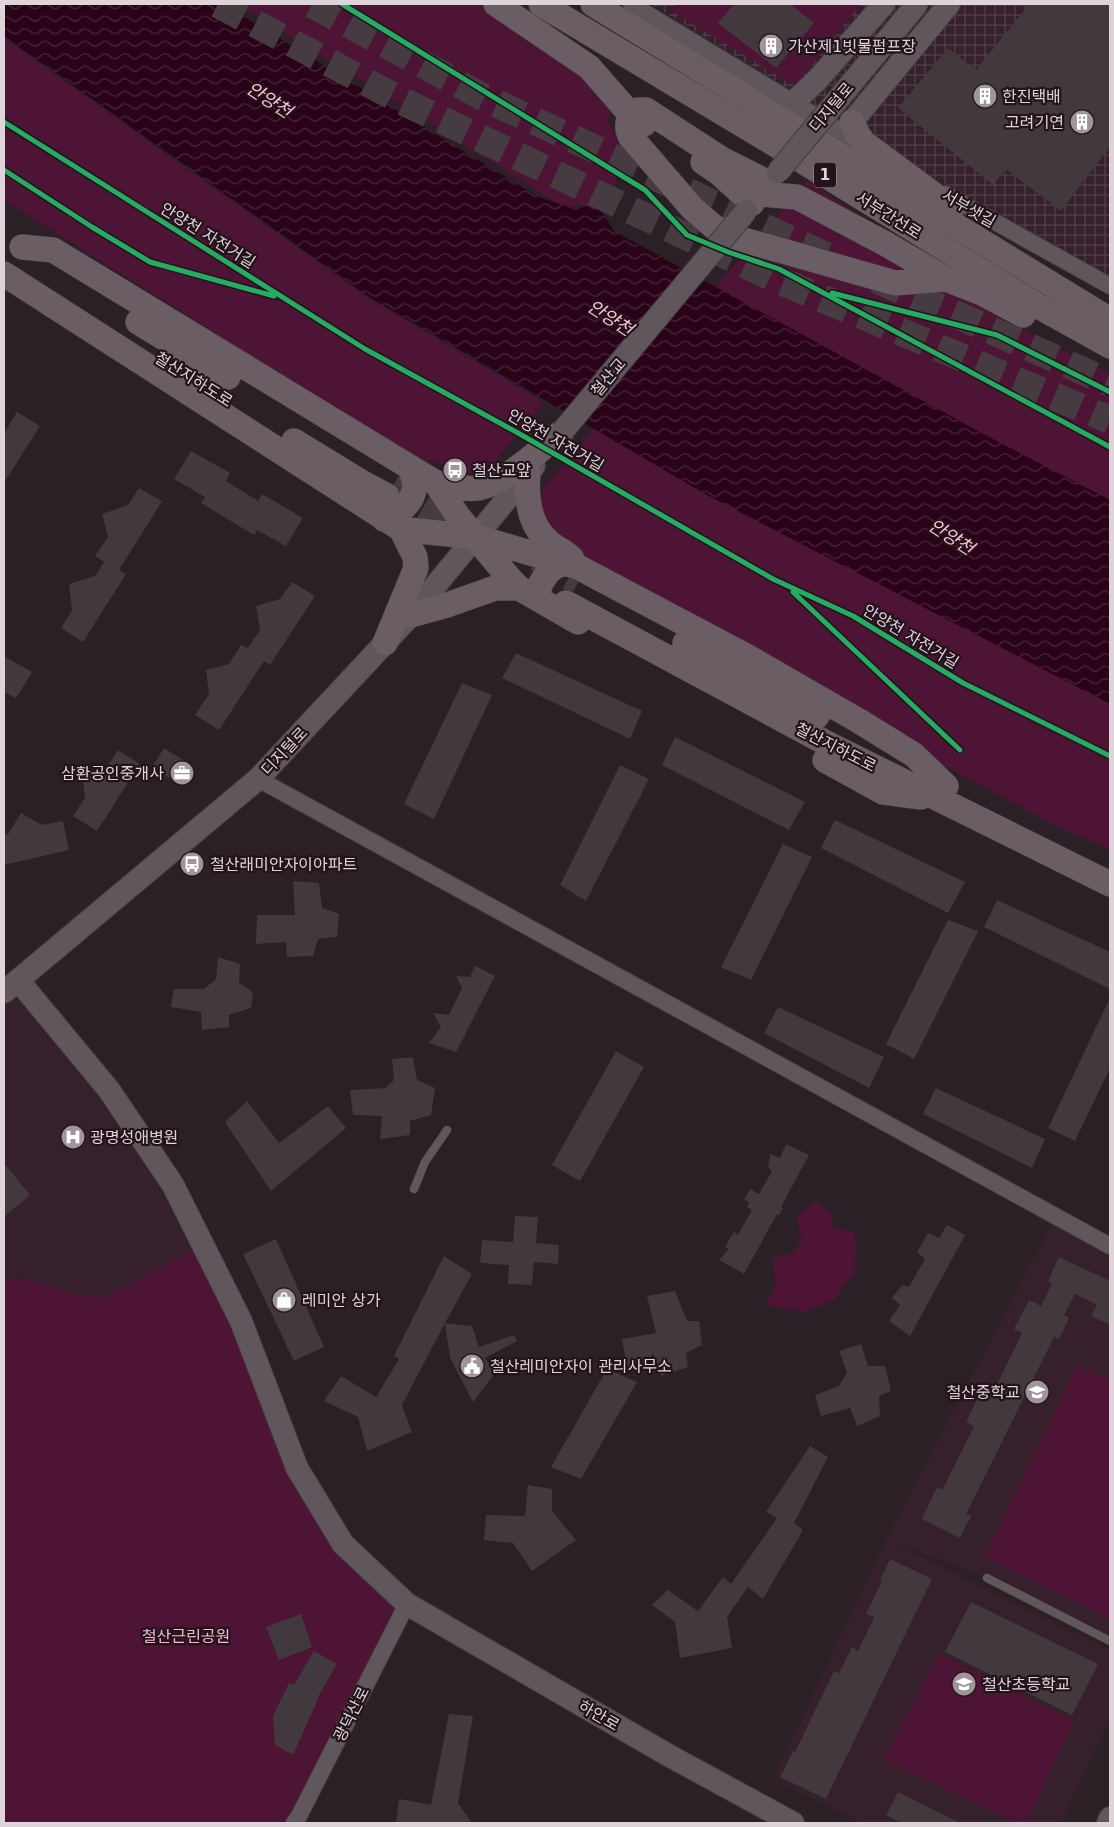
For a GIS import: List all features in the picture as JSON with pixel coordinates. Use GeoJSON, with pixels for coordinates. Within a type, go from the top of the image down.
{"type":"FeatureCollection","features":[{"type":"Feature","properties":{"kind":"main road"},"geometry":{"type":"LineString","coordinates":[[496,4],[589,67],[631,115],[718,172],[761,192],[797,197],[886,244],[946,280],[982,293],[1110,362]]}},
{"type":"Feature","properties":{"kind":"main road","name":"서부간선로"},"geometry":{"type":"LineString","coordinates":[[541,4],[791,154],[1038,306],[1110,346]]}},
{"type":"Feature","properties":{"kind":"main road","name":"서부간선로"},"geometry":{"type":"LineString","coordinates":[[593,4],[1104,316]]}},
{"type":"Feature","properties":{"kind":"main road"},"geometry":{"type":"LineString","coordinates":[[794,102],[818,79],[884,4]]}},
{"type":"Feature","properties":{"kind":"main road","name":"디지털로"},"geometry":{"type":"LineString","coordinates":[[761,192],[916,4]]}},
{"type":"Feature","properties":{"kind":"main road"},"geometry":{"type":"LineString","coordinates":[[949,4],[842,123],[876,152],[1104,316]]}},
{"type":"Feature","properties":{"kind":"main road"},"geometry":{"type":"LineString","coordinates":[[631,115],[627,128],[630,136],[692,208],[714,227],[737,238],[895,283],[946,280]]}},
{"type":"Feature","properties":{"kind":"main road","name":"철산교"},"geometry":{"type":"LineString","coordinates":[[562,432],[761,192]]}},
{"type":"Feature","properties":{"kind":"main road"},"geometry":{"type":"LineString","coordinates":[[10,247],[53,250],[396,498],[443,535],[476,537],[748,657],[860,721],[914,755],[944,793]]}},
{"type":"Feature","properties":{"kind":"main road","name":"철산지하도로"},"geometry":{"type":"LineString","coordinates":[[10,247],[188,375],[361,482],[396,498]]}},
{"type":"Feature","properties":{"kind":"main road"},"geometry":{"type":"LineString","coordinates":[[4,274],[396,498],[415,557],[416,568],[385,643]]}},
{"type":"Feature","properties":{"kind":"main road"},"geometry":{"type":"LineString","coordinates":[[396,498],[436,483],[448,486],[480,488],[522,470],[562,432]]}},
{"type":"Feature","properties":{"kind":"main road"},"geometry":{"type":"LineString","coordinates":[[522,470],[528,504],[533,519],[549,542],[569,555],[572,579]]}},
{"type":"Feature","properties":{"kind":"main road","name":"디지털로"},"geometry":{"type":"LineString","coordinates":[[11,986],[258,780],[411,614],[476,537],[522,470]]}},
{"type":"Feature","properties":{"kind":"main road"},"geometry":{"type":"LineString","coordinates":[[436,483],[457,515],[519,588],[883,792],[944,793]]}},
{"type":"Feature","properties":{"kind":"main road"},"geometry":{"type":"LineString","coordinates":[[540,600],[538,592],[548,572],[556,566],[572,579]]}},
{"type":"Feature","properties":{"kind":"main road","name":"철산지하도로"},"geometry":{"type":"LineString","coordinates":[[572,579],[828,744],[944,793],[1003,815],[1110,866]]}},
{"type":"Feature","properties":{"kind":"main road"},"geometry":{"type":"LineString","coordinates":[[411,614],[447,605],[494,588],[519,588]]}},
{"type":"Feature","properties":{"kind":"main road","name":"철산지하도로"},"geometry":{"type":"LineString","coordinates":[[944,793],[1110,884]]}},
{"type":"Feature","properties":{"kind":"main road","name":"하안로"},"geometry":{"type":"LineString","coordinates":[[11,986],[109,1090],[173,1185],[241,1320],[297,1468],[343,1544],[407,1604],[668,1755],[793,1823]]}},
{"type":"Feature","properties":{"kind":"main road"},"geometry":{"type":"LineString","coordinates":[[1108,1823],[1110,1818]]}},
{"type":"Feature","properties":{"kind":"street"},"geometry":{"type":"LineString","coordinates":[[631,4],[794,102],[842,123]]}},
{"type":"Feature","properties":{"kind":"street","name":"서부샛길"},"geometry":{"type":"LineString","coordinates":[[876,152],[964,206],[1110,286]]}},
{"type":"Feature","properties":{"kind":"street"},"geometry":{"type":"LineString","coordinates":[[258,780],[1110,1246]]}},
{"type":"Feature","properties":{"kind":"street","name":"광덕산로"},"geometry":{"type":"LineString","coordinates":[[294,1823],[407,1604]]}},
{"type":"Feature","properties":{"kind":"lane"},"geometry":{"type":"LineString","coordinates":[[414,1189],[425,1162],[447,1130]]}},
{"type":"Feature","properties":{"kind":"lane"},"geometry":{"type":"LineString","coordinates":[[986,1578],[1110,1641]]}},
{"type":"Feature","properties":{"kind":"shaded area"},"geometry":{"type":"Polygon","coordinates":[[[651,4],[1110,4],[1110,278],[996,216],[651,4]]]}},
{"type":"Feature","properties":{"kind":"shaded area","name":"광명성애병원"},"geometry":{"type":"Polygon","coordinates":[[[18,980],[109,1090],[202,1243],[173,1262],[105,1297],[82,1296],[30,1280],[4,1279],[4,992],[18,980]]]}},
{"type":"Feature","properties":{"kind":"shaded area"},"geometry":{"type":"Polygon","coordinates":[[[1056,1216],[1110,1246],[1110,1641],[987,1578],[893,1542],[1110,1650],[1110,1719],[1061,1823],[860,1823],[773,1779],[886,1539],[1056,1216]]]}},
{"type":"Feature","properties":{"kind":"green space"},"geometry":{"type":"Polygon","coordinates":[[[237,4],[479,4],[586,78],[612,113],[607,121],[632,151],[622,164],[601,218],[579,203],[568,209],[237,4]]]}},
{"type":"Feature","properties":{"kind":"green space"},"geometry":{"type":"Polygon","coordinates":[[[676,4],[861,4],[795,86],[671,11],[676,4]]]}},
{"type":"Feature","properties":{"kind":"green space"},"geometry":{"type":"Polygon","coordinates":[[[4,38],[368,298],[545,403],[486,472],[457,474],[432,459],[426,466],[4,200],[4,38]]]}},
{"type":"Feature","properties":{"kind":"green space"},"geometry":{"type":"Polygon","coordinates":[[[807,180],[1031,334],[1110,373],[1110,850],[1060,828],[893,738],[571,551],[533,500],[807,180]]]}},
{"type":"Feature","properties":{"kind":"green space"},"geometry":{"type":"Polygon","coordinates":[[[816,1202],[832,1214],[833,1228],[855,1232],[856,1270],[834,1300],[804,1312],[766,1305],[776,1284],[772,1259],[793,1252],[801,1239],[796,1215],[816,1202]]]}},
{"type":"Feature","properties":{"kind":"green space","name":"철산근린공원"},"geometry":{"type":"Polygon","coordinates":[[[202,1243],[343,1544],[407,1604],[294,1823],[4,1823],[4,1279],[30,1280],[82,1296],[105,1297],[173,1262],[202,1243]]]}},
{"type":"Feature","properties":{"kind":"green space"},"geometry":{"type":"Polygon","coordinates":[[[1077,1365],[1110,1380],[1110,1619],[985,1557],[1077,1365]]]}},
{"type":"Feature","properties":{"kind":"green space"},"geometry":{"type":"Polygon","coordinates":[[[939,1654],[1074,1721],[1026,1823],[1018,1823],[884,1760],[939,1654]]]}},
{"type":"Feature","properties":{"kind":"water","name":"안양천"},"geometry":{"type":"Polygon","coordinates":[[[4,4],[224,4],[537,196],[574,209],[597,204],[614,231],[989,437],[1110,500],[1110,704],[705,494],[369,297],[4,36],[4,4]]]}},
{"type":"Feature","properties":{"kind":"building","name":"가산제1빗물펌프장"},"geometry":{"type":"Polygon","coordinates":[[[734,4],[790,4],[814,23],[776,68],[718,23],[734,4]]]}},
{"type":"Feature","properties":{"kind":"building","name":"한진택배"},"geometry":{"type":"Polygon","coordinates":[[[1029,4],[1110,4],[1110,147],[1061,211],[1006,169],[993,185],[898,108],[948,48],[976,70],[1029,4]]]}},
{"type":"Feature","properties":{"kind":"building"},"geometry":{"type":"Polygon","coordinates":[[[17,412],[40,426],[4,483],[4,433],[17,412]]]}},
{"type":"Feature","properties":{"kind":"building"},"geometry":{"type":"Polygon","coordinates":[[[191,451],[230,473],[226,481],[258,501],[262,494],[303,518],[286,546],[257,530],[254,535],[201,503],[205,497],[174,479],[191,451]]]}},
{"type":"Feature","properties":{"kind":"building"},"geometry":{"type":"Polygon","coordinates":[[[139,488],[162,501],[119,570],[126,574],[83,642],[61,628],[72,610],[69,584],[95,576],[104,562],[95,556],[108,537],[102,514],[128,505],[139,488]]]}},
{"type":"Feature","properties":{"kind":"building"},"geometry":{"type":"Polygon","coordinates":[[[292,582],[315,596],[270,665],[264,661],[219,730],[195,715],[209,694],[206,670],[229,664],[241,645],[248,648],[260,630],[256,606],[280,599],[292,582]]]}},
{"type":"Feature","properties":{"kind":"building"},"geometry":{"type":"Polygon","coordinates":[[[516,653],[642,711],[630,739],[502,678],[516,653]]]}},
{"type":"Feature","properties":{"kind":"building"},"geometry":{"type":"Polygon","coordinates":[[[4,656],[32,672],[16,698],[4,692],[4,656]]]}},
{"type":"Feature","properties":{"kind":"building"},"geometry":{"type":"Polygon","coordinates":[[[462,683],[492,695],[434,819],[404,804],[462,683]]]}},
{"type":"Feature","properties":{"kind":"building"},"geometry":{"type":"Polygon","coordinates":[[[675,737],[805,802],[789,830],[662,765],[675,737]]]}},
{"type":"Feature","properties":{"kind":"building"},"geometry":{"type":"Polygon","coordinates":[[[164,748],[194,767],[182,786],[152,767],[164,748]]]}},
{"type":"Feature","properties":{"kind":"building"},"geometry":{"type":"Polygon","coordinates":[[[118,750],[140,764],[97,831],[73,816],[85,798],[82,773],[105,770],[118,750]]]}},
{"type":"Feature","properties":{"kind":"building"},"geometry":{"type":"Polygon","coordinates":[[[620,765],[649,779],[586,901],[560,885],[620,765]]]}},
{"type":"Feature","properties":{"kind":"building"},"geometry":{"type":"Polygon","coordinates":[[[21,813],[42,825],[63,821],[69,850],[4,865],[4,835],[8,834],[21,813]]]}},
{"type":"Feature","properties":{"kind":"building"},"geometry":{"type":"Polygon","coordinates":[[[835,820],[965,882],[948,913],[821,848],[835,820]]]}},
{"type":"Feature","properties":{"kind":"building"},"geometry":{"type":"Polygon","coordinates":[[[783,844],[812,857],[751,980],[721,967],[783,844]]]}},
{"type":"Feature","properties":{"kind":"building"},"geometry":{"type":"Polygon","coordinates":[[[293,881],[319,883],[322,908],[339,914],[337,937],[318,939],[313,956],[287,957],[286,942],[256,944],[257,915],[295,915],[293,881]]]}},
{"type":"Feature","properties":{"kind":"building"},"geometry":{"type":"Polygon","coordinates":[[[997,900],[1110,952],[1110,989],[984,927],[997,900]]]}},
{"type":"Feature","properties":{"kind":"building"},"geometry":{"type":"Polygon","coordinates":[[[948,920],[978,931],[914,1059],[886,1044],[948,920]]]}},
{"type":"Feature","properties":{"kind":"building"},"geometry":{"type":"Polygon","coordinates":[[[218,957],[240,964],[239,982],[253,993],[251,1008],[229,1015],[229,1027],[202,1030],[201,1012],[171,1007],[174,989],[204,989],[216,979],[218,957]]]}},
{"type":"Feature","properties":{"kind":"building"},"geometry":{"type":"Polygon","coordinates":[[[475,966],[495,976],[456,1052],[429,1043],[441,1027],[433,1013],[449,1015],[462,988],[456,976],[470,977],[475,966]]]}},
{"type":"Feature","properties":{"kind":"building"},"geometry":{"type":"Polygon","coordinates":[[[1110,998],[1110,1068],[1075,1141],[1048,1128],[1110,998]]]}},
{"type":"Feature","properties":{"kind":"building"},"geometry":{"type":"Polygon","coordinates":[[[778,1007],[884,1057],[869,1088],[764,1033],[778,1007]]]}},
{"type":"Feature","properties":{"kind":"building"},"geometry":{"type":"Polygon","coordinates":[[[616,1051],[644,1067],[580,1181],[552,1165],[616,1051]]]}},
{"type":"Feature","properties":{"kind":"building"},"geometry":{"type":"Polygon","coordinates":[[[413,1057],[417,1080],[435,1088],[431,1115],[410,1121],[410,1135],[380,1139],[382,1116],[353,1115],[350,1090],[385,1088],[394,1080],[392,1059],[413,1057]]]}},
{"type":"Feature","properties":{"kind":"building"},"geometry":{"type":"Polygon","coordinates":[[[936,1088],[1045,1139],[1032,1168],[923,1114],[936,1088]]]}},
{"type":"Feature","properties":{"kind":"building"},"geometry":{"type":"Polygon","coordinates":[[[247,1101],[279,1143],[328,1106],[346,1128],[271,1191],[225,1122],[247,1101]]]}},
{"type":"Feature","properties":{"kind":"building"},"geometry":{"type":"Polygon","coordinates":[[[786,1144],[809,1155],[781,1207],[783,1208],[779,1215],[777,1214],[744,1274],[719,1260],[729,1249],[725,1247],[734,1232],[738,1235],[752,1210],[747,1207],[749,1202],[744,1200],[750,1189],[759,1194],[772,1171],[768,1167],[770,1154],[780,1158],[786,1144]]]}},
{"type":"Feature","properties":{"kind":"building"},"geometry":{"type":"Polygon","coordinates":[[[4,1163],[30,1195],[4,1217],[4,1163]]]}},
{"type":"Feature","properties":{"kind":"building"},"geometry":{"type":"Polygon","coordinates":[[[515,1216],[538,1217],[536,1243],[559,1245],[558,1264],[534,1262],[532,1285],[508,1284],[509,1265],[480,1263],[482,1240],[513,1242],[515,1216]]]}},
{"type":"Feature","properties":{"kind":"building"},"geometry":{"type":"Polygon","coordinates":[[[947,1225],[965,1235],[910,1336],[889,1321],[900,1305],[892,1298],[902,1285],[909,1287],[925,1259],[917,1252],[928,1233],[939,1238],[947,1225]]]}},
{"type":"Feature","properties":{"kind":"building","name":"레미안 상가"},"geometry":{"type":"Polygon","coordinates":[[[276,1239],[324,1347],[294,1361],[243,1254],[276,1239]]]}},
{"type":"Feature","properties":{"kind":"building"},"geometry":{"type":"Polygon","coordinates":[[[444,1256],[472,1274],[402,1405],[412,1432],[367,1451],[358,1417],[324,1401],[341,1376],[376,1397],[399,1359],[394,1356],[444,1256]]]}},
{"type":"Feature","properties":{"kind":"building"},"geometry":{"type":"Polygon","coordinates":[[[1059,1257],[1110,1281],[1110,1325],[1091,1316],[1097,1305],[1075,1294],[1064,1315],[1069,1318],[1059,1339],[1054,1337],[966,1514],[971,1516],[960,1538],[922,1519],[937,1487],[942,1490],[974,1426],[966,1422],[982,1390],[992,1395],[1022,1333],[1014,1329],[1029,1300],[1041,1306],[1052,1283],[1048,1281],[1059,1257]]]}},
{"type":"Feature","properties":{"kind":"building"},"geometry":{"type":"Polygon","coordinates":[[[675,1291],[687,1321],[699,1321],[702,1345],[686,1353],[688,1367],[661,1376],[653,1353],[649,1361],[627,1367],[622,1339],[656,1333],[647,1296],[675,1291]]]}},
{"type":"Feature","properties":{"kind":"building","name":"철산레미안자이 관리사무소"},"geometry":{"type":"Polygon","coordinates":[[[445,1323],[472,1326],[479,1347],[514,1335],[517,1341],[485,1358],[495,1373],[473,1402],[450,1358],[445,1323]]]}},
{"type":"Feature","properties":{"kind":"building"},"geometry":{"type":"Polygon","coordinates":[[[861,1344],[868,1366],[885,1366],[891,1391],[879,1396],[880,1416],[857,1426],[850,1408],[821,1416],[815,1395],[839,1386],[847,1373],[839,1351],[861,1344]]]}},
{"type":"Feature","properties":{"kind":"building"},"geometry":{"type":"Polygon","coordinates":[[[607,1369],[637,1382],[581,1479],[551,1467],[607,1369]]]}},
{"type":"Feature","properties":{"kind":"building"},"geometry":{"type":"Polygon","coordinates":[[[810,1446],[828,1457],[794,1523],[803,1530],[763,1599],[748,1587],[727,1617],[732,1648],[680,1658],[675,1622],[652,1605],[668,1590],[698,1611],[723,1577],[731,1584],[777,1518],[766,1512],[810,1446]]]}},
{"type":"Feature","properties":{"kind":"building"},"geometry":{"type":"Polygon","coordinates":[[[528,1485],[552,1489],[552,1511],[576,1540],[532,1571],[513,1543],[484,1540],[486,1515],[525,1516],[528,1485]]]}},
{"type":"Feature","properties":{"kind":"building"},"geometry":{"type":"Polygon","coordinates":[[[890,1559],[932,1579],[826,1799],[780,1777],[793,1751],[795,1752],[834,1671],[839,1673],[852,1647],[858,1651],[874,1617],[866,1614],[890,1559]]]}},
{"type":"Feature","properties":{"kind":"building"},"geometry":{"type":"Polygon","coordinates":[[[971,1602],[1098,1664],[1072,1715],[945,1652],[971,1602]]]}},
{"type":"Feature","properties":{"kind":"building"},"geometry":{"type":"Polygon","coordinates":[[[301,1614],[312,1647],[279,1660],[266,1627],[301,1614]]]}},
{"type":"Feature","properties":{"kind":"building"},"geometry":{"type":"Polygon","coordinates":[[[314,1651],[337,1664],[318,1697],[293,1755],[275,1745],[273,1716],[289,1683],[294,1685],[314,1651]]]}},
{"type":"Feature","properties":{"kind":"building"},"geometry":{"type":"Polygon","coordinates":[[[449,1714],[473,1716],[458,1803],[472,1823],[396,1823],[399,1799],[431,1805],[449,1714]]]}},
{"type":"Feature","properties":{"kind":"building"},"geometry":{"type":"Polygon","coordinates":[[[898,1792],[960,1823],[901,1823],[886,1815],[898,1792]]]}},
{"type":"Feature","properties":{"kind":"tunnel"},"geometry":{"type":"LineString","coordinates":[[218,4],[402,101],[776,279],[1110,420]]}},
{"type":"Feature","properties":{"kind":"tunnel"},"geometry":{"type":"LineString","coordinates":[[312,4],[483,97],[826,256]]}},
{"type":"Feature","properties":{"kind":"tunnel"},"geometry":{"type":"LineString","coordinates":[[876,279],[1110,383]]}},
{"type":"Feature","properties":{"kind":"tunnel"},"geometry":{"type":"LineString","coordinates":[[398,477],[460,513]]}},
{"type":"Feature","properties":{"kind":"tunnel"},"geometry":{"type":"LineString","coordinates":[[387,496],[456,536]]}},
{"type":"Feature","properties":{"kind":"tunnel"},"geometry":{"type":"LineString","coordinates":[[537,559],[578,583]]}},
{"type":"Feature","properties":{"kind":"cycle path"},"geometry":{"type":"LineString","coordinates":[[342,4],[645,190],[687,235],[728,252],[779,269],[1110,447]]}},
{"type":"Feature","properties":{"kind":"cycle path","name":"안양천 자전거길"},"geometry":{"type":"LineString","coordinates":[[4,122],[365,349],[518,433],[773,579],[853,616],[963,683],[1110,756]]}},
{"type":"Feature","properties":{"kind":"cycle path"},"geometry":{"type":"LineString","coordinates":[[4,170],[150,262],[274,296]]}},
{"type":"Feature","properties":{"kind":"cycle path"},"geometry":{"type":"LineString","coordinates":[[832,293],[997,335],[1110,392]]}},
{"type":"Feature","properties":{"kind":"cycle path"},"geometry":{"type":"LineString","coordinates":[[793,592],[960,750]]}},
{"type":"Feature","properties":{"kind":"place","name":"가산제1빗물펌프장"},"geometry":{"type":"Point","coordinates":[771,46]}},
{"type":"Feature","properties":{"kind":"place","name":"한진택배"},"geometry":{"type":"Point","coordinates":[985,96]}},
{"type":"Feature","properties":{"kind":"place","name":"고려기연"},"geometry":{"type":"Point","coordinates":[1082,122]}},
{"type":"Feature","properties":{"kind":"place","name":"철산교앞"},"geometry":{"type":"Point","coordinates":[455,470]}},
{"type":"Feature","properties":{"kind":"place","name":"삼환공인중개사"},"geometry":{"type":"Point","coordinates":[182,773]}},
{"type":"Feature","properties":{"kind":"place","name":"철산래미안자이아파트"},"geometry":{"type":"Point","coordinates":[192,864]}},
{"type":"Feature","properties":{"kind":"place","name":"광명성애병원"},"geometry":{"type":"Point","coordinates":[73,1137]}},
{"type":"Feature","properties":{"kind":"place","name":"레미안 상가"},"geometry":{"type":"Point","coordinates":[284,1300]}},
{"type":"Feature","properties":{"kind":"place","name":"철산레미안자이 관리사무소"},"geometry":{"type":"Point","coordinates":[472,1366]}},
{"type":"Feature","properties":{"kind":"place","name":"철산중학교"},"geometry":{"type":"Point","coordinates":[1037,1392]}},
{"type":"Feature","properties":{"kind":"place","name":"철산초등학교"},"geometry":{"type":"Point","coordinates":[964,1684]}}]}
